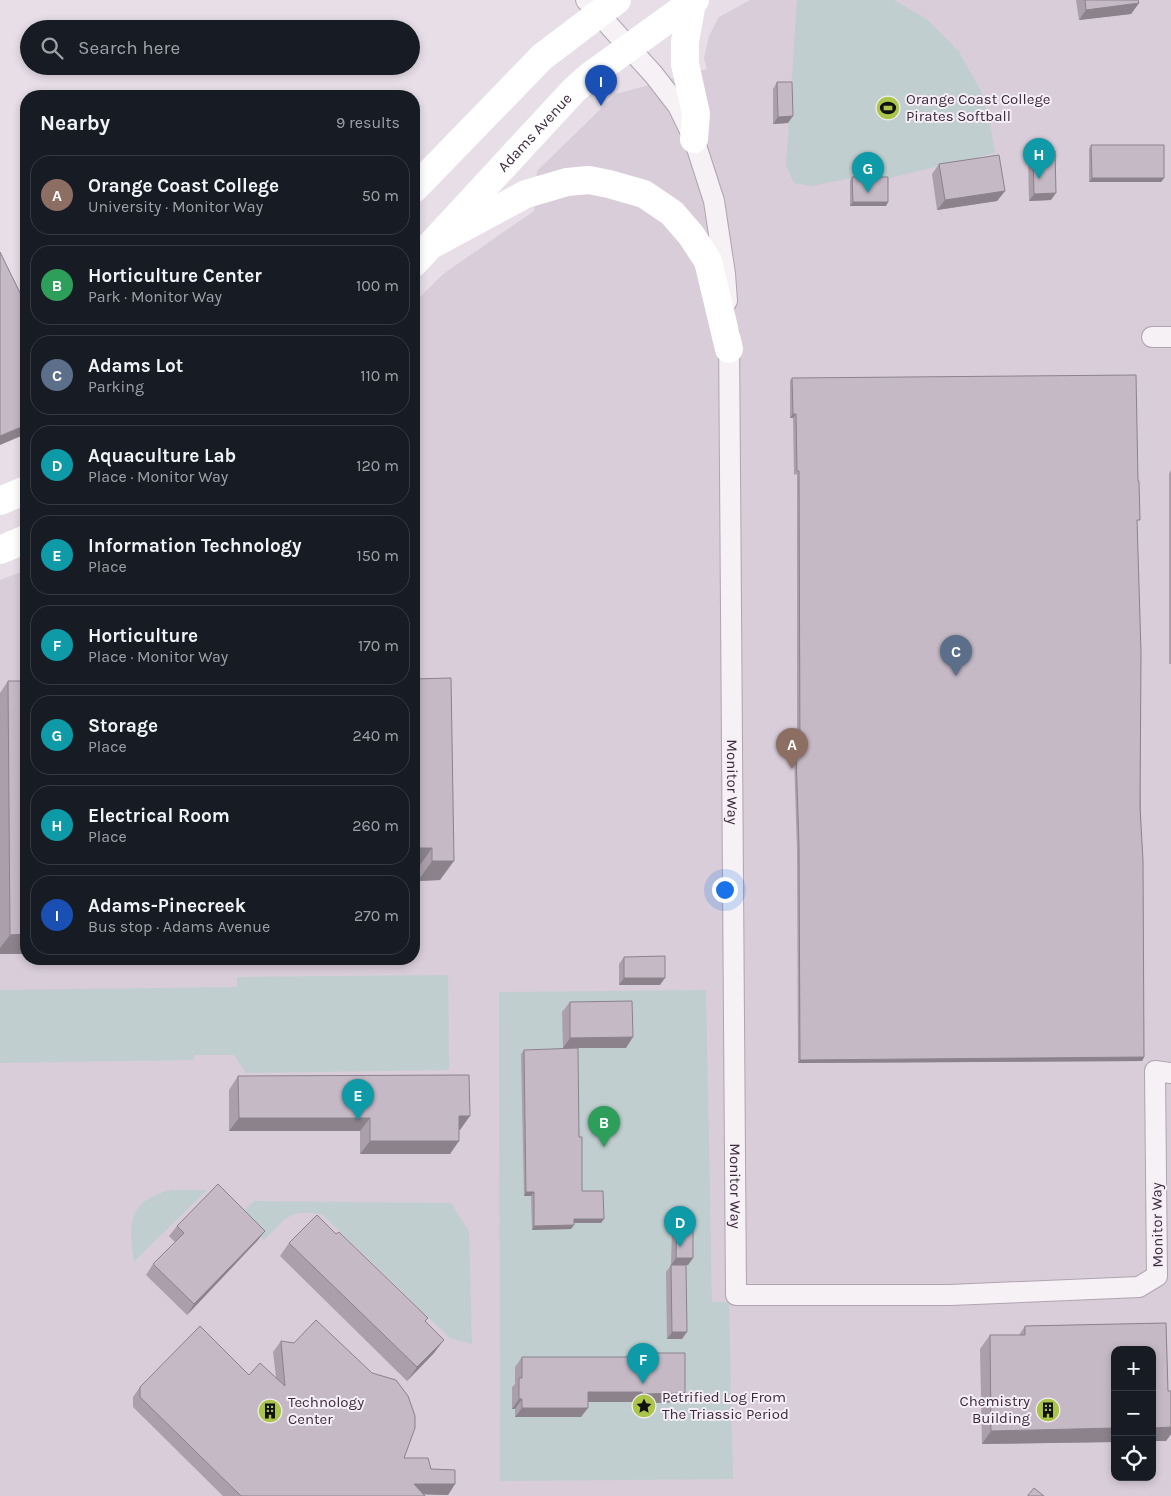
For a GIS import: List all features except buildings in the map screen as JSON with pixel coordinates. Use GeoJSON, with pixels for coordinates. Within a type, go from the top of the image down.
{"type":"FeatureCollection","features":[{"type":"Feature","properties":{"kind":"main road","name":"Adams Avenue"},"geometry":{"type":"LineString","coordinates":[[420,258],[574,90],[590,75],[693,1]]}},
{"type":"Feature","properties":{"kind":"main road"},"geometry":{"type":"LineString","coordinates":[[693,1],[685,42],[685,64],[696,114],[694,139]]}},
{"type":"Feature","properties":{"kind":"main road"},"geometry":{"type":"LineString","coordinates":[[420,183],[542,57],[600,5]]}},
{"type":"Feature","properties":{"kind":"main road"},"geometry":{"type":"LineString","coordinates":[[433,244],[526,194],[567,182],[589,180],[644,194],[672,214],[691,235],[708,261],[729,349]]}},
{"type":"Feature","properties":{"kind":"main road"},"geometry":{"type":"LineString","coordinates":[[0,501],[20,493]]}},
{"type":"Feature","properties":{"kind":"main road"},"geometry":{"type":"LineString","coordinates":[[0,550],[20,542]]}},
{"type":"Feature","properties":{"kind":"street"},"geometry":{"type":"LineString","coordinates":[[600,5],[628,47],[654,74],[678,106],[694,139],[714,202],[725,274],[729,349]]}},
{"type":"Feature","properties":{"kind":"street","name":"Monitor Way"},"geometry":{"type":"LineString","coordinates":[[729,349],[736,1295],[950,1295],[1139,1287],[1157,1276],[1155,1072],[1171,1073]]}},
{"type":"Feature","properties":{"kind":"shaded area"},"geometry":{"type":"Polygon","coordinates":[[[750,0],[1171,0],[1171,1496],[0,1496],[0,580],[20,572],[20,965],[420,965],[420,297],[443,274],[534,211],[537,171],[616,94],[707,69],[704,58],[709,36],[719,17],[750,0]]]}},
{"type":"Feature","properties":{"kind":"shaded area","name":"Orange Coast College Pirates Softball"},"geometry":{"type":"Polygon","coordinates":[[[797,0],[894,0],[928,20],[959,52],[981,91],[990,124],[995,153],[885,179],[846,179],[811,186],[794,183],[786,166],[797,0]]]}},
{"type":"Feature","properties":{"kind":"shaded area"},"geometry":{"type":"Polygon","coordinates":[[[448,975],[449,1070],[246,1073],[234,1055],[194,1055],[193,1060],[0,1063],[0,990],[237,987],[237,977],[448,975]]]}},
{"type":"Feature","properties":{"kind":"shaded area"},"geometry":{"type":"Polygon","coordinates":[[[706,990],[712,1302],[729,1302],[733,1479],[500,1481],[499,992],[706,990]]]}},
{"type":"Feature","properties":{"kind":"shaded area"},"geometry":{"type":"Polygon","coordinates":[[[171,1190],[207,1190],[134,1262],[131,1236],[134,1216],[146,1200],[171,1190]]]}},
{"type":"Feature","properties":{"kind":"shaded area"},"geometry":{"type":"Polygon","coordinates":[[[254,1201],[451,1203],[469,1231],[472,1344],[450,1338],[323,1215],[312,1213],[295,1214],[284,1221],[264,1240],[238,1216],[254,1201]]]}},
{"type":"Feature","properties":{"kind":"place","name":"Adams-Pinecreek"},"geometry":{"type":"Point","coordinates":[601,106]}},
{"type":"Feature","properties":{"kind":"place","name":"Orange Coast College Pirates Softball"},"geometry":{"type":"Point","coordinates":[888,108]}},
{"type":"Feature","properties":{"kind":"place","name":"Electrical Room"},"geometry":{"type":"Point","coordinates":[1039,179]}},
{"type":"Feature","properties":{"kind":"place","name":"Storage"},"geometry":{"type":"Point","coordinates":[868,193]}},
{"type":"Feature","properties":{"kind":"place","name":"Adams Lot"},"geometry":{"type":"Point","coordinates":[956,676]}},
{"type":"Feature","properties":{"kind":"place","name":"Orange Coast College"},"geometry":{"type":"Point","coordinates":[792,769]}},
{"type":"Feature","properties":{"kind":"place","name":"Information Technology"},"geometry":{"type":"Point","coordinates":[358,1120]}},
{"type":"Feature","properties":{"kind":"place","name":"Horticulture Center"},"geometry":{"type":"Point","coordinates":[604,1147]}},
{"type":"Feature","properties":{"kind":"place","name":"Aquaculture Lab"},"geometry":{"type":"Point","coordinates":[680,1247]}},
{"type":"Feature","properties":{"kind":"place","name":"Horticulture"},"geometry":{"type":"Point","coordinates":[643,1384]}},
{"type":"Feature","properties":{"kind":"place","name":"Petrified Log From The Triassic Period"},"geometry":{"type":"Point","coordinates":[644,1406]}},
{"type":"Feature","properties":{"kind":"place","name":"Chemistry Building"},"geometry":{"type":"Point","coordinates":[1048,1410]}},
{"type":"Feature","properties":{"kind":"place","name":"Technology Center"},"geometry":{"type":"Point","coordinates":[270,1411]}}]}
